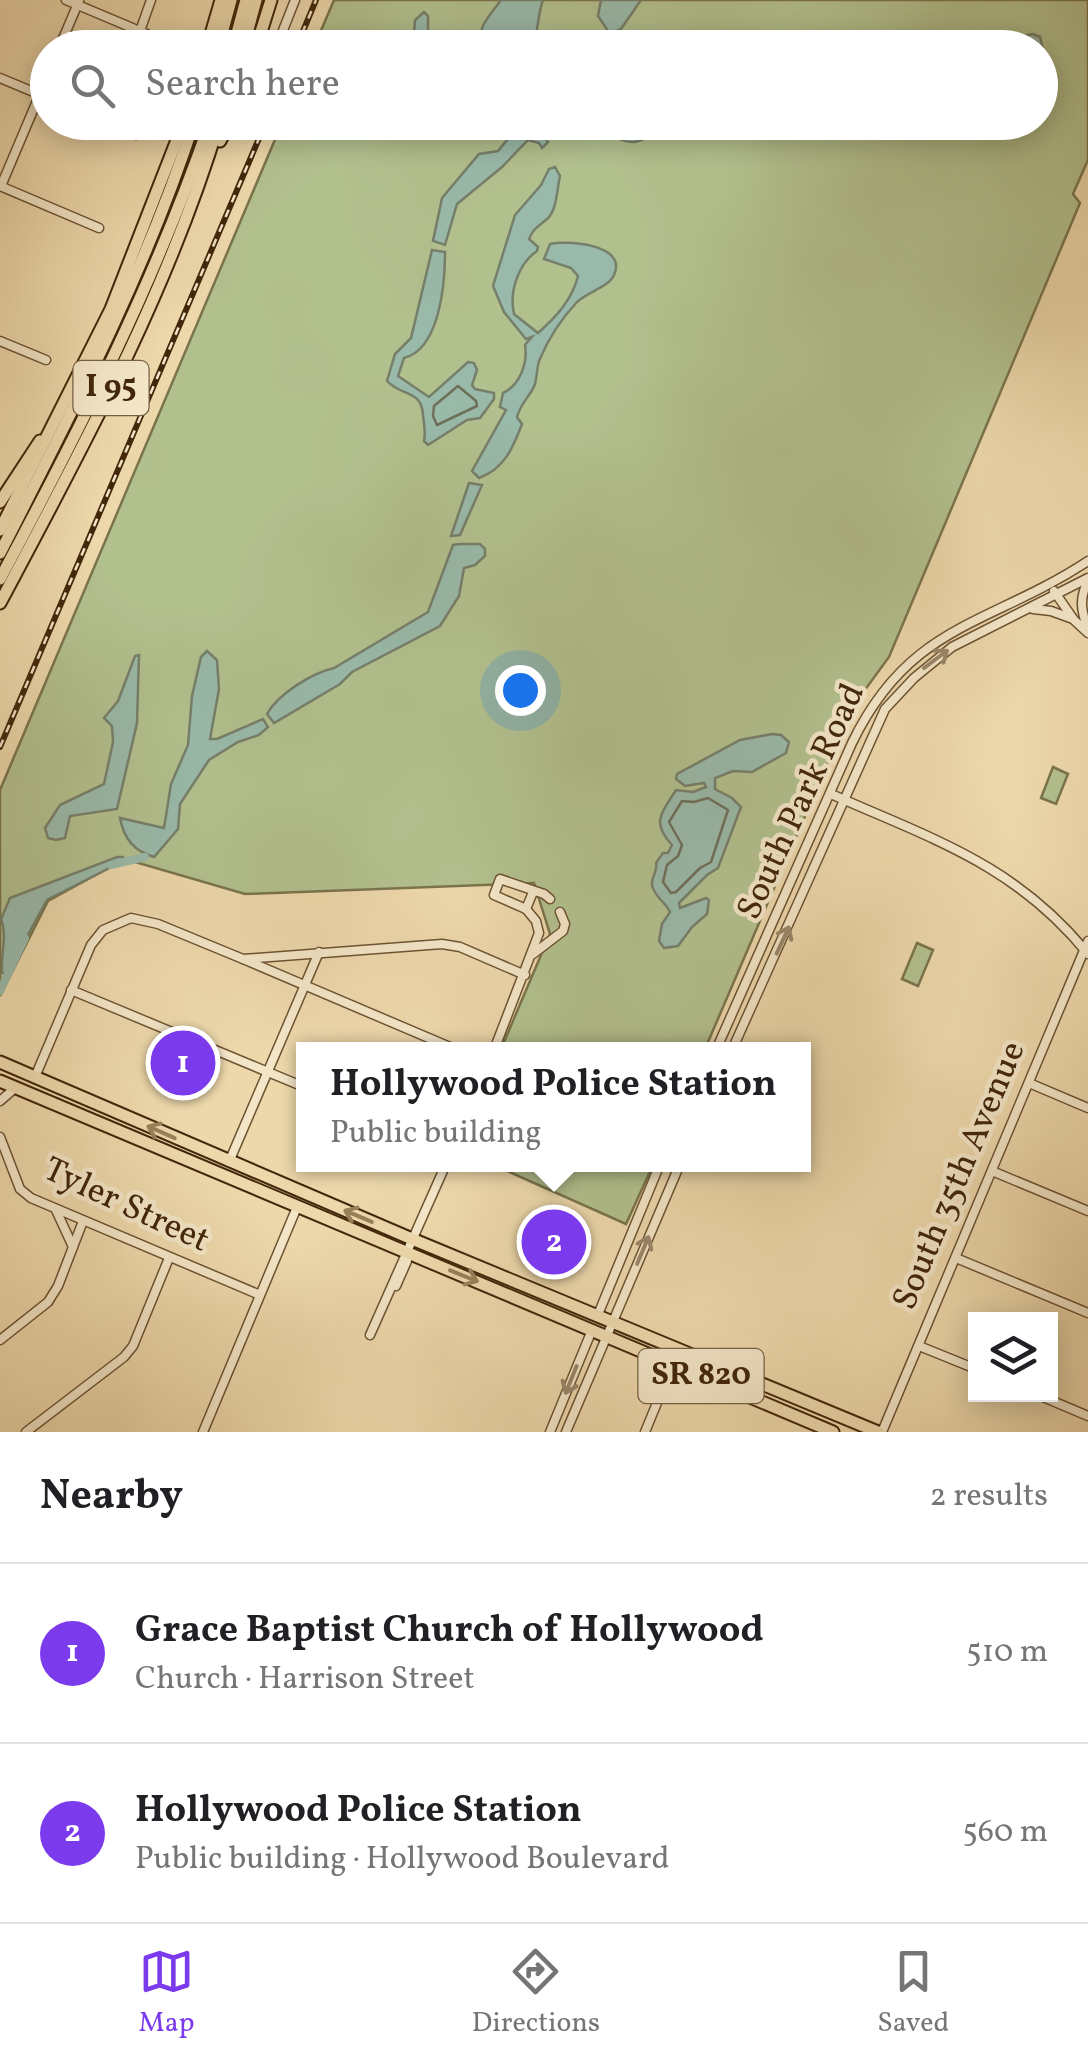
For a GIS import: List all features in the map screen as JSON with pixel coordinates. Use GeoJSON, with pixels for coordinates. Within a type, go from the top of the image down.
{"type":"FeatureCollection","features":[{"type":"Feature","properties":{"kind":"highway"},"geometry":{"type":"LineString","coordinates":[[212,30],[220,0]]}},
{"type":"Feature","properties":{"kind":"highway"},"geometry":{"type":"LineString","coordinates":[[223,30],[231,0]]}},
{"type":"Feature","properties":{"kind":"highway"},"geometry":{"type":"LineString","coordinates":[[238,30],[246,0]]}},
{"type":"Feature","properties":{"kind":"highway"},"geometry":{"type":"LineString","coordinates":[[248,30],[256,0]]}},
{"type":"Feature","properties":{"kind":"highway"},"geometry":{"type":"LineString","coordinates":[[262,30],[271,0]]}},
{"type":"Feature","properties":{"kind":"highway","name":"I 95"},"geometry":{"type":"LineString","coordinates":[[0,530],[125,277],[177,140]]}},
{"type":"Feature","properties":{"kind":"highway"},"geometry":{"type":"LineString","coordinates":[[0,553],[122,310],[188,140]]}},
{"type":"Feature","properties":{"kind":"highway"},"geometry":{"type":"LineString","coordinates":[[0,579],[120,348],[168,237],[203,140]]}},
{"type":"Feature","properties":{"kind":"highway","name":"I 95"},"geometry":{"type":"LineString","coordinates":[[0,603],[145,320],[214,140]]}},
{"type":"Feature","properties":{"kind":"highway"},"geometry":{"type":"LineString","coordinates":[[206,167],[220,140]]}},
{"type":"Feature","properties":{"kind":"highway"},"geometry":{"type":"LineString","coordinates":[[0,502],[29,454],[58,418]]}},
{"type":"Feature","properties":{"kind":"highway","name":"SR 820"},"geometry":{"type":"LineString","coordinates":[[0,1065],[16,1068],[229,1162],[880,1432]]}},
{"type":"Feature","properties":{"kind":"highway","name":"SR 820"},"geometry":{"type":"LineString","coordinates":[[0,1081],[833,1432]]}},
{"type":"Feature","properties":{"kind":"highway"},"geometry":{"type":"LineString","coordinates":[[199,1165],[229,1162]]}},
{"type":"Feature","properties":{"kind":"highway"},"geometry":{"type":"LineString","coordinates":[[240,1183],[252,1177],[283,1184]]}},
{"type":"Feature","properties":{"kind":"street"},"geometry":{"type":"LineString","coordinates":[[66,0],[138,30]]}},
{"type":"Feature","properties":{"kind":"street"},"geometry":{"type":"LineString","coordinates":[[140,30],[152,0]]}},
{"type":"Feature","properties":{"kind":"street"},"geometry":{"type":"LineString","coordinates":[[283,30],[295,0]]}},
{"type":"Feature","properties":{"kind":"street"},"geometry":{"type":"LineString","coordinates":[[66,30],[78,2]]}},
{"type":"Feature","properties":{"kind":"street"},"geometry":{"type":"LineString","coordinates":[[0,78],[30,91]]}},
{"type":"Feature","properties":{"kind":"street"},"geometry":{"type":"LineString","coordinates":[[30,114],[1,186],[99,228]]}},
{"type":"Feature","properties":{"kind":"street"},"geometry":{"type":"LineString","coordinates":[[0,341],[46,360]]}},
{"type":"Feature","properties":{"kind":"street","name":"South Park Road"},"geometry":{"type":"LineString","coordinates":[[720,1042],[865,716],[903,667],[940,638],[1088,561]]}},
{"type":"Feature","properties":{"kind":"street"},"geometry":{"type":"LineString","coordinates":[[1088,579],[1081,610],[1088,631]]}},
{"type":"Feature","properties":{"kind":"street","name":"South Park Road"},"geometry":{"type":"LineString","coordinates":[[736,1042],[878,722],[898,694],[952,647],[1088,579]]}},
{"type":"Feature","properties":{"kind":"street"},"geometry":{"type":"LineString","coordinates":[[1050,583],[1074,620]]}},
{"type":"Feature","properties":{"kind":"street"},"geometry":{"type":"LineString","coordinates":[[1029,609],[1052,611],[1088,631]]}},
{"type":"Feature","properties":{"kind":"street"},"geometry":{"type":"LineString","coordinates":[[831,794],[982,862],[1051,914],[1087,948]]}},
{"type":"Feature","properties":{"kind":"street"},"geometry":{"type":"LineString","coordinates":[[497,1042],[539,933],[532,914],[494,895],[500,879],[550,899]]}},
{"type":"Feature","properties":{"kind":"street"},"geometry":{"type":"LineString","coordinates":[[526,909],[533,892]]}},
{"type":"Feature","properties":{"kind":"street"},"geometry":{"type":"LineString","coordinates":[[533,954],[566,924],[560,912]]}},
{"type":"Feature","properties":{"kind":"street"},"geometry":{"type":"LineString","coordinates":[[35,1077],[91,945],[103,930],[131,918],[158,924],[438,1042]]}},
{"type":"Feature","properties":{"kind":"street"},"geometry":{"type":"LineString","coordinates":[[539,933],[553,939]]}},
{"type":"Feature","properties":{"kind":"street"},"geometry":{"type":"LineString","coordinates":[[243,959],[442,944],[460,947],[525,975]]}},
{"type":"Feature","properties":{"kind":"street","name":"South 35th Avenue"},"geometry":{"type":"LineString","coordinates":[[880,1432],[1087,948]]}},
{"type":"Feature","properties":{"kind":"street"},"geometry":{"type":"LineString","coordinates":[[229,1162],[319,952]]}},
{"type":"Feature","properties":{"kind":"street"},"geometry":{"type":"LineString","coordinates":[[71,990],[296,1084]]}},
{"type":"Feature","properties":{"kind":"street"},"geometry":{"type":"LineString","coordinates":[[1029,1083],[1088,1108]]}},
{"type":"Feature","properties":{"kind":"street"},"geometry":{"type":"LineString","coordinates":[[0,1101],[16,1088]]}},
{"type":"Feature","properties":{"kind":"street","name":"Tyler Street"},"geometry":{"type":"LineString","coordinates":[[0,1137],[20,1189],[56,1210],[260,1295]]}},
{"type":"Feature","properties":{"kind":"street"},"geometry":{"type":"LineString","coordinates":[[992,1171],[1088,1211]]}},
{"type":"Feature","properties":{"kind":"street"},"geometry":{"type":"LineString","coordinates":[[370,1335],[442,1172]]}},
{"type":"Feature","properties":{"kind":"street"},"geometry":{"type":"LineString","coordinates":[[550,1432],[657,1172]]}},
{"type":"Feature","properties":{"kind":"street"},"geometry":{"type":"LineString","coordinates":[[662,1172],[674,1180]]}},
{"type":"Feature","properties":{"kind":"street"},"geometry":{"type":"LineString","coordinates":[[566,1432],[677,1172]]}},
{"type":"Feature","properties":{"kind":"street"},"geometry":{"type":"LineString","coordinates":[[203,1432],[297,1207]]}},
{"type":"Feature","properties":{"kind":"street"},"geometry":{"type":"LineString","coordinates":[[56,1210],[72,1247]]}},
{"type":"Feature","properties":{"kind":"street"},"geometry":{"type":"LineString","coordinates":[[0,1340],[48,1302],[58,1286],[82,1221]]}},
{"type":"Feature","properties":{"kind":"street"},"geometry":{"type":"LineString","coordinates":[[26,1432],[124,1357],[133,1346],[169,1258]]}},
{"type":"Feature","properties":{"kind":"street"},"geometry":{"type":"LineString","coordinates":[[956,1258],[1088,1313]]}},
{"type":"Feature","properties":{"kind":"street"},"geometry":{"type":"LineString","coordinates":[[919,1346],[968,1366]]}},
{"type":"Feature","properties":{"kind":"street"},"geometry":{"type":"LineString","coordinates":[[645,1432],[673,1364]]}},
{"type":"Feature","properties":{"kind":"street"},"geometry":{"type":"LineString","coordinates":[[1055,1402],[1088,1416]]}},
{"type":"Feature","properties":{"kind":"green space"},"geometry":{"type":"Polygon","coordinates":[[[334,0],[1088,0],[1088,160],[1073,194],[1080,203],[889,657],[851,709],[708,1042],[504,1042],[550,934],[534,883],[245,894],[125,859],[48,901],[0,996],[0,790],[275,140],[1058,140],[1058,30],[321,30],[334,0]]]}},
{"type":"Feature","properties":{"kind":"green space"},"geometry":{"type":"Polygon","coordinates":[[[1053,767],[1068,774],[1056,804],[1041,798],[1053,767]]]}},
{"type":"Feature","properties":{"kind":"green space"},"geometry":{"type":"Polygon","coordinates":[[[917,943],[933,950],[918,986],[902,979],[917,943]]]}},
{"type":"Feature","properties":{"kind":"green space"},"geometry":{"type":"Polygon","coordinates":[[[510,1172],[650,1172],[626,1224],[510,1172]]]}},
{"type":"Feature","properties":{"kind":"water"},"geometry":{"type":"Polygon","coordinates":[[[501,0],[543,0],[537,30],[482,30],[501,0]]]}},
{"type":"Feature","properties":{"kind":"water"},"geometry":{"type":"Polygon","coordinates":[[[601,0],[641,0],[619,30],[607,30],[598,16],[601,0]]]}},
{"type":"Feature","properties":{"kind":"water"},"geometry":{"type":"Polygon","coordinates":[[[424,12],[428,16],[428,30],[414,30],[415,20],[424,12]]]}},
{"type":"Feature","properties":{"kind":"water"},"geometry":{"type":"Polygon","coordinates":[[[507,140],[528,140],[457,204],[445,245],[433,241],[442,198],[479,154],[498,151],[507,140]]]}},
{"type":"Feature","properties":{"kind":"water"},"geometry":{"type":"Polygon","coordinates":[[[555,167],[560,176],[555,205],[529,239],[538,247],[516,279],[514,314],[538,333],[572,293],[578,276],[571,268],[544,259],[550,244],[594,246],[612,257],[616,265],[614,275],[577,302],[555,330],[539,361],[533,388],[519,411],[517,417],[522,424],[511,449],[495,469],[479,478],[472,471],[506,410],[500,407],[503,393],[522,373],[525,345],[532,337],[526,339],[504,312],[493,286],[515,215],[541,185],[549,169],[555,167]]]}},
{"type":"Feature","properties":{"kind":"water"},"geometry":{"type":"Polygon","coordinates":[[[432,250],[445,252],[438,313],[426,342],[404,358],[398,376],[429,397],[468,362],[474,363],[477,370],[472,385],[494,393],[494,399],[480,418],[467,420],[428,445],[424,441],[419,401],[387,381],[395,354],[411,338],[432,250]]]}},
{"type":"Feature","properties":{"kind":"water"},"geometry":{"type":"Polygon","coordinates":[[[469,483],[482,485],[460,535],[451,536],[469,483]]]}},
{"type":"Feature","properties":{"kind":"water"},"geometry":{"type":"Polygon","coordinates":[[[480,544],[485,556],[464,568],[459,596],[440,626],[352,672],[340,684],[274,723],[267,714],[296,685],[334,668],[428,612],[453,545],[480,544]]]}},
{"type":"Feature","properties":{"kind":"water"},"geometry":{"type":"Polygon","coordinates":[[[207,651],[217,660],[219,689],[210,739],[263,719],[268,727],[209,760],[180,804],[178,829],[154,857],[131,843],[120,818],[164,828],[171,784],[188,745],[192,696],[201,657],[207,651]]]}},
{"type":"Feature","properties":{"kind":"water"},"geometry":{"type":"Polygon","coordinates":[[[139,655],[137,723],[117,809],[70,816],[65,838],[48,838],[45,828],[60,805],[104,784],[113,742],[112,726],[104,718],[118,701],[135,656],[139,655]]]}},
{"type":"Feature","properties":{"kind":"water"},"geometry":{"type":"Polygon","coordinates":[[[772,734],[789,742],[786,753],[752,772],[733,771],[715,778],[715,789],[741,807],[718,868],[679,903],[680,908],[706,898],[707,914],[678,946],[664,948],[659,941],[662,924],[670,912],[652,882],[656,863],[672,845],[662,830],[660,818],[676,790],[693,792],[706,787],[704,783],[685,786],[676,779],[677,774],[740,740],[772,734]]]}},
{"type":"Feature","properties":{"kind":"water"},"geometry":{"type":"Polygon","coordinates":[[[123,857],[123,861],[47,900],[7,973],[2,973],[1,919],[10,898],[123,857]]]}},
{"type":"Feature","properties":{"kind":"waterway"},"geometry":{"type":"LineString","coordinates":[[111,865],[145,857]]}},
{"type":"Feature","properties":{"kind":"waterway"},"geometry":{"type":"LineString","coordinates":[[0,991],[25,938]]}},
{"type":"Feature","properties":{"kind":"railway"},"geometry":{"type":"LineString","coordinates":[[304,30],[316,0]]}},
{"type":"Feature","properties":{"kind":"railway"},"geometry":{"type":"LineString","coordinates":[[0,747],[258,140]]}},
{"type":"Feature","properties":{"kind":"place","name":"Grace Baptist Church of Hollywood"},"geometry":{"type":"Point","coordinates":[183,1063]}},
{"type":"Feature","properties":{"kind":"place","name":"Hollywood Police Station"},"geometry":{"type":"Point","coordinates":[554,1242]}}]}
